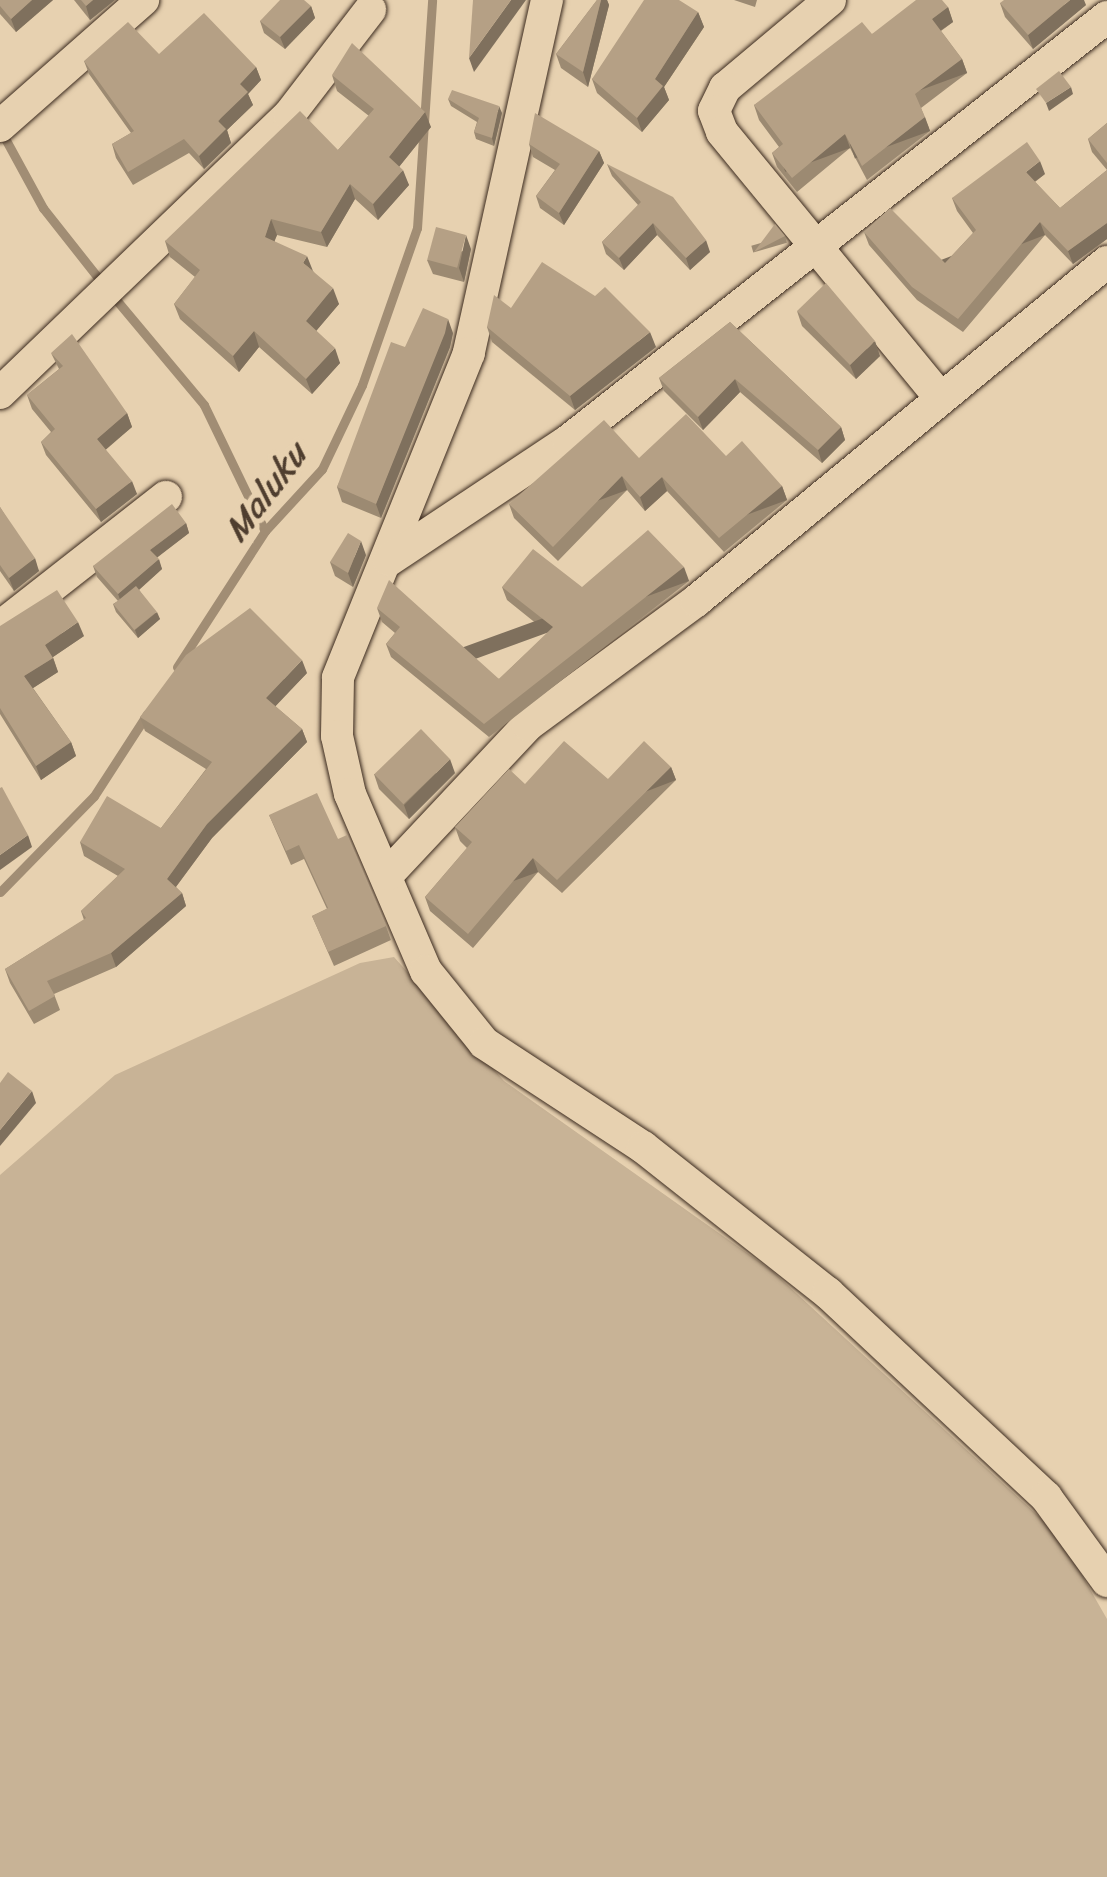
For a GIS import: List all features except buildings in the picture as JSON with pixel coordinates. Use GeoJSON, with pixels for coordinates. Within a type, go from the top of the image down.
{"type":"FeatureCollection","features":[{"type":"Feature","properties":{"kind":"street"},"geometry":{"type":"LineString","coordinates":[[0,126],[143,0]]}},
{"type":"Feature","properties":{"kind":"street"},"geometry":{"type":"LineString","coordinates":[[547,0],[470,353],[390,560],[338,678],[337,736],[350,794],[388,874],[426,971],[484,1043],[643,1147],[828,1294],[1046,1497],[1107,1580]]}},
{"type":"Feature","properties":{"kind":"street"},"geometry":{"type":"LineString","coordinates":[[830,0],[725,88],[714,110],[817,250],[938,395]]}},
{"type":"Feature","properties":{"kind":"street"},"geometry":{"type":"LineString","coordinates":[[0,393],[289,115],[370,10]]}},
{"type":"Feature","properties":{"kind":"street"},"geometry":{"type":"LineString","coordinates":[[390,560],[568,440],[817,250],[1107,18]]}},
{"type":"Feature","properties":{"kind":"street"},"geometry":{"type":"LineString","coordinates":[[388,874],[528,724],[696,600],[938,395],[1107,262]]}},
{"type":"Feature","properties":{"kind":"street"},"geometry":{"type":"LineString","coordinates":[[0,627],[166,496]]}},
{"type":"Feature","properties":{"kind":"shaded area"},"geometry":{"type":"Polygon","coordinates":[[[394,957],[504,1081],[771,1270],[1059,1535],[1107,1619],[1107,1877],[0,1877],[0,1175],[115,1075],[360,963],[394,957]]]}},
{"type":"Feature","properties":{"kind":"waterway"},"geometry":{"type":"LineString","coordinates":[[177,667],[265,531],[322,469],[362,385],[417,228],[432,0]]}},
{"type":"Feature","properties":{"kind":"waterway"},"geometry":{"type":"LineString","coordinates":[[1,131],[43,208],[103,284]]}},
{"type":"Feature","properties":{"kind":"waterway"},"geometry":{"type":"LineString","coordinates":[[113,296],[204,405],[265,531]]}},
{"type":"Feature","properties":{"kind":"waterway","name":"Maluku"},"geometry":{"type":"LineString","coordinates":[[0,892],[94,796],[147,714]]}}]}
